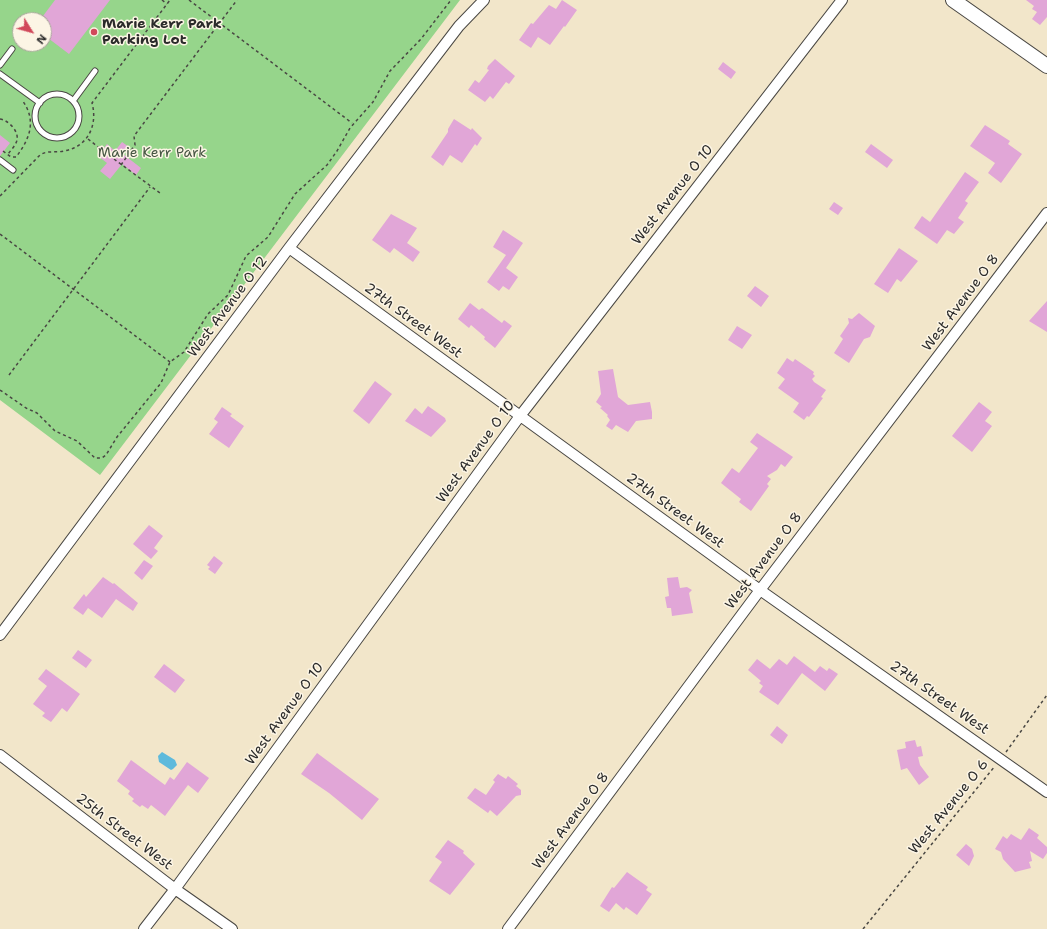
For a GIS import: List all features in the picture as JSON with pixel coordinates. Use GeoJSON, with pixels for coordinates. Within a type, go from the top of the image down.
{"type":"FeatureCollection","features":[{"type":"Feature","properties":{"kind":"main road"},"geometry":{"type":"LineString","coordinates":[[953,0],[1047,66]]}},
{"type":"Feature","properties":{"kind":"street","name":"West Avenue O 12"},"geometry":{"type":"LineString","coordinates":[[0,635],[290,248],[459,26],[484,0]]}},
{"type":"Feature","properties":{"kind":"street","name":"West Avenue O 10"},"geometry":{"type":"LineString","coordinates":[[144,929],[175,889],[520,416],[842,0]]}},
{"type":"Feature","properties":{"kind":"street","name":"West Avenue O 8"},"geometry":{"type":"LineString","coordinates":[[508,929],[760,590],[1047,214]]}},
{"type":"Feature","properties":{"kind":"street","name":"27th Street West"},"geometry":{"type":"LineString","coordinates":[[290,248],[760,590],[1047,792]]}},
{"type":"Feature","properties":{"kind":"street","name":"25th Street West"},"geometry":{"type":"LineString","coordinates":[[0,755],[175,889],[232,929]]}},
{"type":"Feature","properties":{"kind":"lane"},"geometry":{"type":"LineString","coordinates":[[0,65],[12,49]]}},
{"type":"Feature","properties":{"kind":"lane"},"geometry":{"type":"LineString","coordinates":[[74,101],[95,70]]}},
{"type":"Feature","properties":{"kind":"lane"},"geometry":{"type":"LineString","coordinates":[[0,74],[40,103]]}},
{"type":"Feature","properties":{"kind":"lane"},"geometry":{"type":"LineString","coordinates":[[60,94],[74,101],[79,114],[76,128],[65,137],[58,138],[44,134],[36,123],[35,116],[40,103],[52,95],[60,94]]}},
{"type":"Feature","properties":{"kind":"lane"},"geometry":{"type":"LineString","coordinates":[[0,160],[13,170]]}},
{"type":"Feature","properties":{"kind":"path"},"geometry":{"type":"LineString","coordinates":[[162,0],[167,4]]}},
{"type":"Feature","properties":{"kind":"path"},"geometry":{"type":"LineString","coordinates":[[0,196],[40,155],[45,152],[69,151],[79,146],[88,138],[95,121],[92,103],[170,0]]}},
{"type":"Feature","properties":{"kind":"path"},"geometry":{"type":"LineString","coordinates":[[189,0],[353,123]]}},
{"type":"Feature","properties":{"kind":"path"},"geometry":{"type":"LineString","coordinates":[[121,165],[135,145],[134,136],[237,0]]}},
{"type":"Feature","properties":{"kind":"path"},"geometry":{"type":"LineString","coordinates":[[0,390],[26,408],[37,413],[58,433],[77,441],[97,459],[106,455],[116,437],[164,378],[170,362],[188,347],[208,314],[232,289],[239,269],[246,256],[268,237],[295,194],[327,165],[338,151],[353,123],[373,102],[394,66],[421,39],[451,0]]}},
{"type":"Feature","properties":{"kind":"path"},"geometry":{"type":"LineString","coordinates":[[3,151],[11,157],[16,157],[26,142],[30,131],[29,113],[18,96]]}},
{"type":"Feature","properties":{"kind":"path"},"geometry":{"type":"LineString","coordinates":[[0,119],[9,123],[17,135],[16,142],[8,155]]}},
{"type":"Feature","properties":{"kind":"path"},"geometry":{"type":"LineString","coordinates":[[88,138],[102,150]]}},
{"type":"Feature","properties":{"kind":"path"},"geometry":{"type":"LineString","coordinates":[[114,159],[160,193]]}},
{"type":"Feature","properties":{"kind":"path"},"geometry":{"type":"LineString","coordinates":[[9,374],[150,187]]}},
{"type":"Feature","properties":{"kind":"path"},"geometry":{"type":"LineString","coordinates":[[0,234],[170,362]]}},
{"type":"Feature","properties":{"kind":"path","name":"West Avenue O 6"},"geometry":{"type":"LineString","coordinates":[[863,929],[1001,759],[1047,695]]}},
{"type":"Feature","properties":{"kind":"green space","name":"Marie Kerr Park"},"geometry":{"type":"Polygon","coordinates":[[[0,0],[460,0],[100,475],[0,400],[0,0]]]}},
{"type":"Feature","properties":{"kind":"water"},"geometry":{"type":"Polygon","coordinates":[[[162,752],[175,760],[177,765],[173,769],[171,770],[159,762],[158,756],[162,752]]]}},
{"type":"Feature","properties":{"kind":"building"},"geometry":{"type":"Polygon","coordinates":[[[55,0],[110,0],[69,54],[52,41],[52,12],[46,12],[55,0]]]}},
{"type":"Feature","properties":{"kind":"building"},"geometry":{"type":"Polygon","coordinates":[[[562,0],[577,10],[550,45],[538,37],[531,48],[519,40],[531,23],[533,24],[549,5],[556,9],[562,0]]]}},
{"type":"Feature","properties":{"kind":"building"},"geometry":{"type":"Polygon","coordinates":[[[1026,0],[1047,0],[1047,17],[1040,25],[1032,19],[1037,12],[1032,9],[1034,6],[1026,0]]]}},
{"type":"Feature","properties":{"kind":"building"},"geometry":{"type":"Polygon","coordinates":[[[495,59],[515,76],[509,84],[506,82],[493,99],[490,96],[485,102],[468,90],[475,80],[479,83],[489,70],[487,69],[488,66],[495,59]]]}},
{"type":"Feature","properties":{"kind":"building"},"geometry":{"type":"Polygon","coordinates":[[[723,62],[736,72],[731,79],[718,69],[723,62]]]}},
{"type":"Feature","properties":{"kind":"building"},"geometry":{"type":"Polygon","coordinates":[[[454,119],[471,130],[472,128],[482,138],[477,146],[475,144],[462,163],[450,155],[443,166],[431,157],[448,132],[448,129],[454,119]]]}},
{"type":"Feature","properties":{"kind":"building"},"geometry":{"type":"Polygon","coordinates":[[[985,125],[1010,141],[1008,144],[1022,154],[1001,183],[988,173],[995,163],[970,146],[985,125]]]}},
{"type":"Feature","properties":{"kind":"building"},"geometry":{"type":"Polygon","coordinates":[[[0,135],[10,143],[0,156],[0,135]]]}},
{"type":"Feature","properties":{"kind":"building"},"geometry":{"type":"Polygon","coordinates":[[[122,142],[129,147],[123,154],[141,168],[136,175],[122,164],[110,179],[100,171],[107,163],[98,156],[107,144],[115,151],[122,142]]]}},
{"type":"Feature","properties":{"kind":"building"},"geometry":{"type":"Polygon","coordinates":[[[871,144],[893,160],[887,168],[865,152],[871,144]]]}},
{"type":"Feature","properties":{"kind":"building"},"geometry":{"type":"Polygon","coordinates":[[[965,172],[979,182],[965,201],[968,203],[958,218],[964,222],[954,234],[947,230],[937,244],[914,228],[922,216],[930,222],[965,172]]]}},
{"type":"Feature","properties":{"kind":"building"},"geometry":{"type":"Polygon","coordinates":[[[834,202],[843,208],[838,215],[829,209],[834,202]]]}},
{"type":"Feature","properties":{"kind":"building"},"geometry":{"type":"Polygon","coordinates":[[[391,214],[417,228],[407,243],[420,252],[413,262],[394,248],[390,253],[372,240],[391,214]]]}},
{"type":"Feature","properties":{"kind":"building"},"geometry":{"type":"Polygon","coordinates":[[[503,230],[523,243],[506,268],[518,277],[509,290],[503,286],[499,291],[487,282],[506,255],[493,247],[503,230]]]}},
{"type":"Feature","properties":{"kind":"building"},"geometry":{"type":"Polygon","coordinates":[[[899,248],[918,261],[901,282],[897,279],[888,293],[874,284],[899,248]]]}},
{"type":"Feature","properties":{"kind":"building"},"geometry":{"type":"Polygon","coordinates":[[[755,286],[769,296],[761,307],[747,296],[755,286]]]}},
{"type":"Feature","properties":{"kind":"building"},"geometry":{"type":"Polygon","coordinates":[[[1047,301],[1047,332],[1029,321],[1047,301]]]}},
{"type":"Feature","properties":{"kind":"building"},"geometry":{"type":"Polygon","coordinates":[[[470,303],[479,310],[482,308],[502,323],[504,320],[512,326],[495,348],[471,325],[469,328],[458,319],[470,303]]]}},
{"type":"Feature","properties":{"kind":"building"},"geometry":{"type":"Polygon","coordinates":[[[859,313],[875,326],[870,337],[864,339],[849,363],[834,353],[843,339],[840,336],[849,323],[848,318],[852,319],[859,313]]]}},
{"type":"Feature","properties":{"kind":"building"},"geometry":{"type":"Polygon","coordinates":[[[737,326],[752,335],[742,349],[728,340],[737,326]]]}},
{"type":"Feature","properties":{"kind":"building"},"geometry":{"type":"Polygon","coordinates":[[[787,358],[793,362],[795,359],[814,372],[813,374],[815,376],[812,379],[814,382],[826,390],[821,397],[823,398],[809,417],[807,416],[804,420],[793,412],[799,403],[778,388],[785,379],[777,373],[787,358]]]}},
{"type":"Feature","properties":{"kind":"building"},"geometry":{"type":"Polygon","coordinates":[[[613,369],[618,397],[628,405],[650,402],[652,419],[636,421],[628,432],[616,425],[612,430],[606,426],[610,420],[607,416],[608,415],[596,402],[601,394],[598,371],[613,369]]]}},
{"type":"Feature","properties":{"kind":"building"},"geometry":{"type":"Polygon","coordinates":[[[375,381],[392,394],[369,424],[353,411],[375,381]]]}},
{"type":"Feature","properties":{"kind":"building"},"geometry":{"type":"Polygon","coordinates":[[[979,402],[992,412],[985,421],[992,426],[972,452],[952,436],[979,402]]]}},
{"type":"Feature","properties":{"kind":"building"},"geometry":{"type":"Polygon","coordinates":[[[428,406],[445,418],[446,421],[431,437],[405,421],[415,408],[422,414],[428,406]]]}},
{"type":"Feature","properties":{"kind":"building"},"geometry":{"type":"Polygon","coordinates":[[[222,407],[232,414],[230,416],[244,426],[229,448],[209,434],[218,422],[214,419],[222,407]]]}},
{"type":"Feature","properties":{"kind":"building"},"geometry":{"type":"Polygon","coordinates":[[[757,433],[793,457],[785,467],[781,464],[777,470],[767,476],[771,479],[767,484],[769,486],[751,511],[739,502],[741,499],[721,483],[732,468],[739,473],[758,448],[750,442],[757,433]]]}},
{"type":"Feature","properties":{"kind":"building"},"geometry":{"type":"Polygon","coordinates":[[[149,525],[163,536],[154,548],[158,551],[151,559],[133,544],[149,525]]]}},
{"type":"Feature","properties":{"kind":"building"},"geometry":{"type":"Polygon","coordinates":[[[214,556],[223,563],[215,574],[208,569],[210,567],[207,565],[214,556]]]}},
{"type":"Feature","properties":{"kind":"building"},"geometry":{"type":"Polygon","coordinates":[[[144,560],[153,566],[142,580],[134,573],[144,560]]]}},
{"type":"Feature","properties":{"kind":"building"},"geometry":{"type":"Polygon","coordinates":[[[103,577],[113,584],[114,583],[138,603],[133,611],[116,599],[102,618],[88,608],[83,615],[73,608],[84,594],[86,597],[103,577]]]}},
{"type":"Feature","properties":{"kind":"building"},"geometry":{"type":"Polygon","coordinates":[[[678,577],[680,588],[687,587],[692,590],[689,593],[693,613],[672,616],[671,608],[667,608],[665,597],[669,596],[667,578],[678,577]]]}},
{"type":"Feature","properties":{"kind":"building"},"geometry":{"type":"Polygon","coordinates":[[[78,650],[92,660],[86,668],[72,658],[78,650]]]}},
{"type":"Feature","properties":{"kind":"building"},"geometry":{"type":"Polygon","coordinates":[[[794,656],[815,672],[820,666],[827,671],[829,668],[838,674],[825,691],[802,673],[778,705],[759,692],[763,686],[759,683],[761,681],[748,670],[757,659],[770,669],[779,659],[787,665],[794,656]]]}},
{"type":"Feature","properties":{"kind":"building"},"geometry":{"type":"Polygon","coordinates":[[[164,664],[185,680],[175,693],[154,677],[164,664]]]}},
{"type":"Feature","properties":{"kind":"building"},"geometry":{"type":"Polygon","coordinates":[[[46,669],[80,694],[67,712],[62,708],[51,722],[42,716],[45,713],[33,704],[47,686],[38,679],[46,669]]]}},
{"type":"Feature","properties":{"kind":"building"},"geometry":{"type":"Polygon","coordinates":[[[777,726],[788,735],[782,744],[770,735],[777,726]]]}},
{"type":"Feature","properties":{"kind":"building"},"geometry":{"type":"Polygon","coordinates":[[[915,740],[917,747],[921,746],[923,756],[918,757],[920,765],[929,777],[919,785],[907,768],[901,770],[897,750],[906,748],[905,742],[915,740]]]}},
{"type":"Feature","properties":{"kind":"building"},"geometry":{"type":"Polygon","coordinates":[[[317,753],[379,799],[362,820],[329,793],[301,774],[317,753]]]}},
{"type":"Feature","properties":{"kind":"building"},"geometry":{"type":"Polygon","coordinates":[[[131,760],[165,785],[170,777],[174,780],[187,762],[209,778],[198,793],[188,785],[165,816],[151,805],[148,809],[142,805],[140,807],[132,801],[134,799],[128,794],[130,791],[117,781],[131,760]]]}},
{"type":"Feature","properties":{"kind":"building"},"geometry":{"type":"Polygon","coordinates":[[[498,774],[506,779],[508,776],[518,784],[516,786],[521,790],[521,795],[516,796],[497,816],[490,810],[488,813],[467,798],[475,788],[486,795],[495,782],[493,780],[498,774]]]}},
{"type":"Feature","properties":{"kind":"building"},"geometry":{"type":"Polygon","coordinates":[[[1029,828],[1039,835],[1037,838],[1047,847],[1047,853],[1043,859],[1030,851],[1032,861],[1029,862],[1031,868],[1015,872],[1003,859],[1001,852],[995,849],[1003,836],[1007,839],[1011,834],[1021,840],[1029,828]]]}},
{"type":"Feature","properties":{"kind":"building"},"geometry":{"type":"Polygon","coordinates":[[[448,840],[464,851],[463,853],[475,864],[450,895],[429,881],[442,862],[435,857],[448,840]]]}},
{"type":"Feature","properties":{"kind":"building"},"geometry":{"type":"Polygon","coordinates":[[[966,844],[972,849],[974,856],[969,866],[956,855],[966,844]]]}},
{"type":"Feature","properties":{"kind":"building"},"geometry":{"type":"Polygon","coordinates":[[[627,872],[648,887],[646,890],[652,894],[637,915],[626,907],[624,910],[616,903],[609,912],[600,906],[612,887],[614,888],[627,872]]]}},
{"type":"Feature","properties":{"kind":"place","name":"Marie Kerr Park Parking Lot"},"geometry":{"type":"Point","coordinates":[94,32]}}]}
